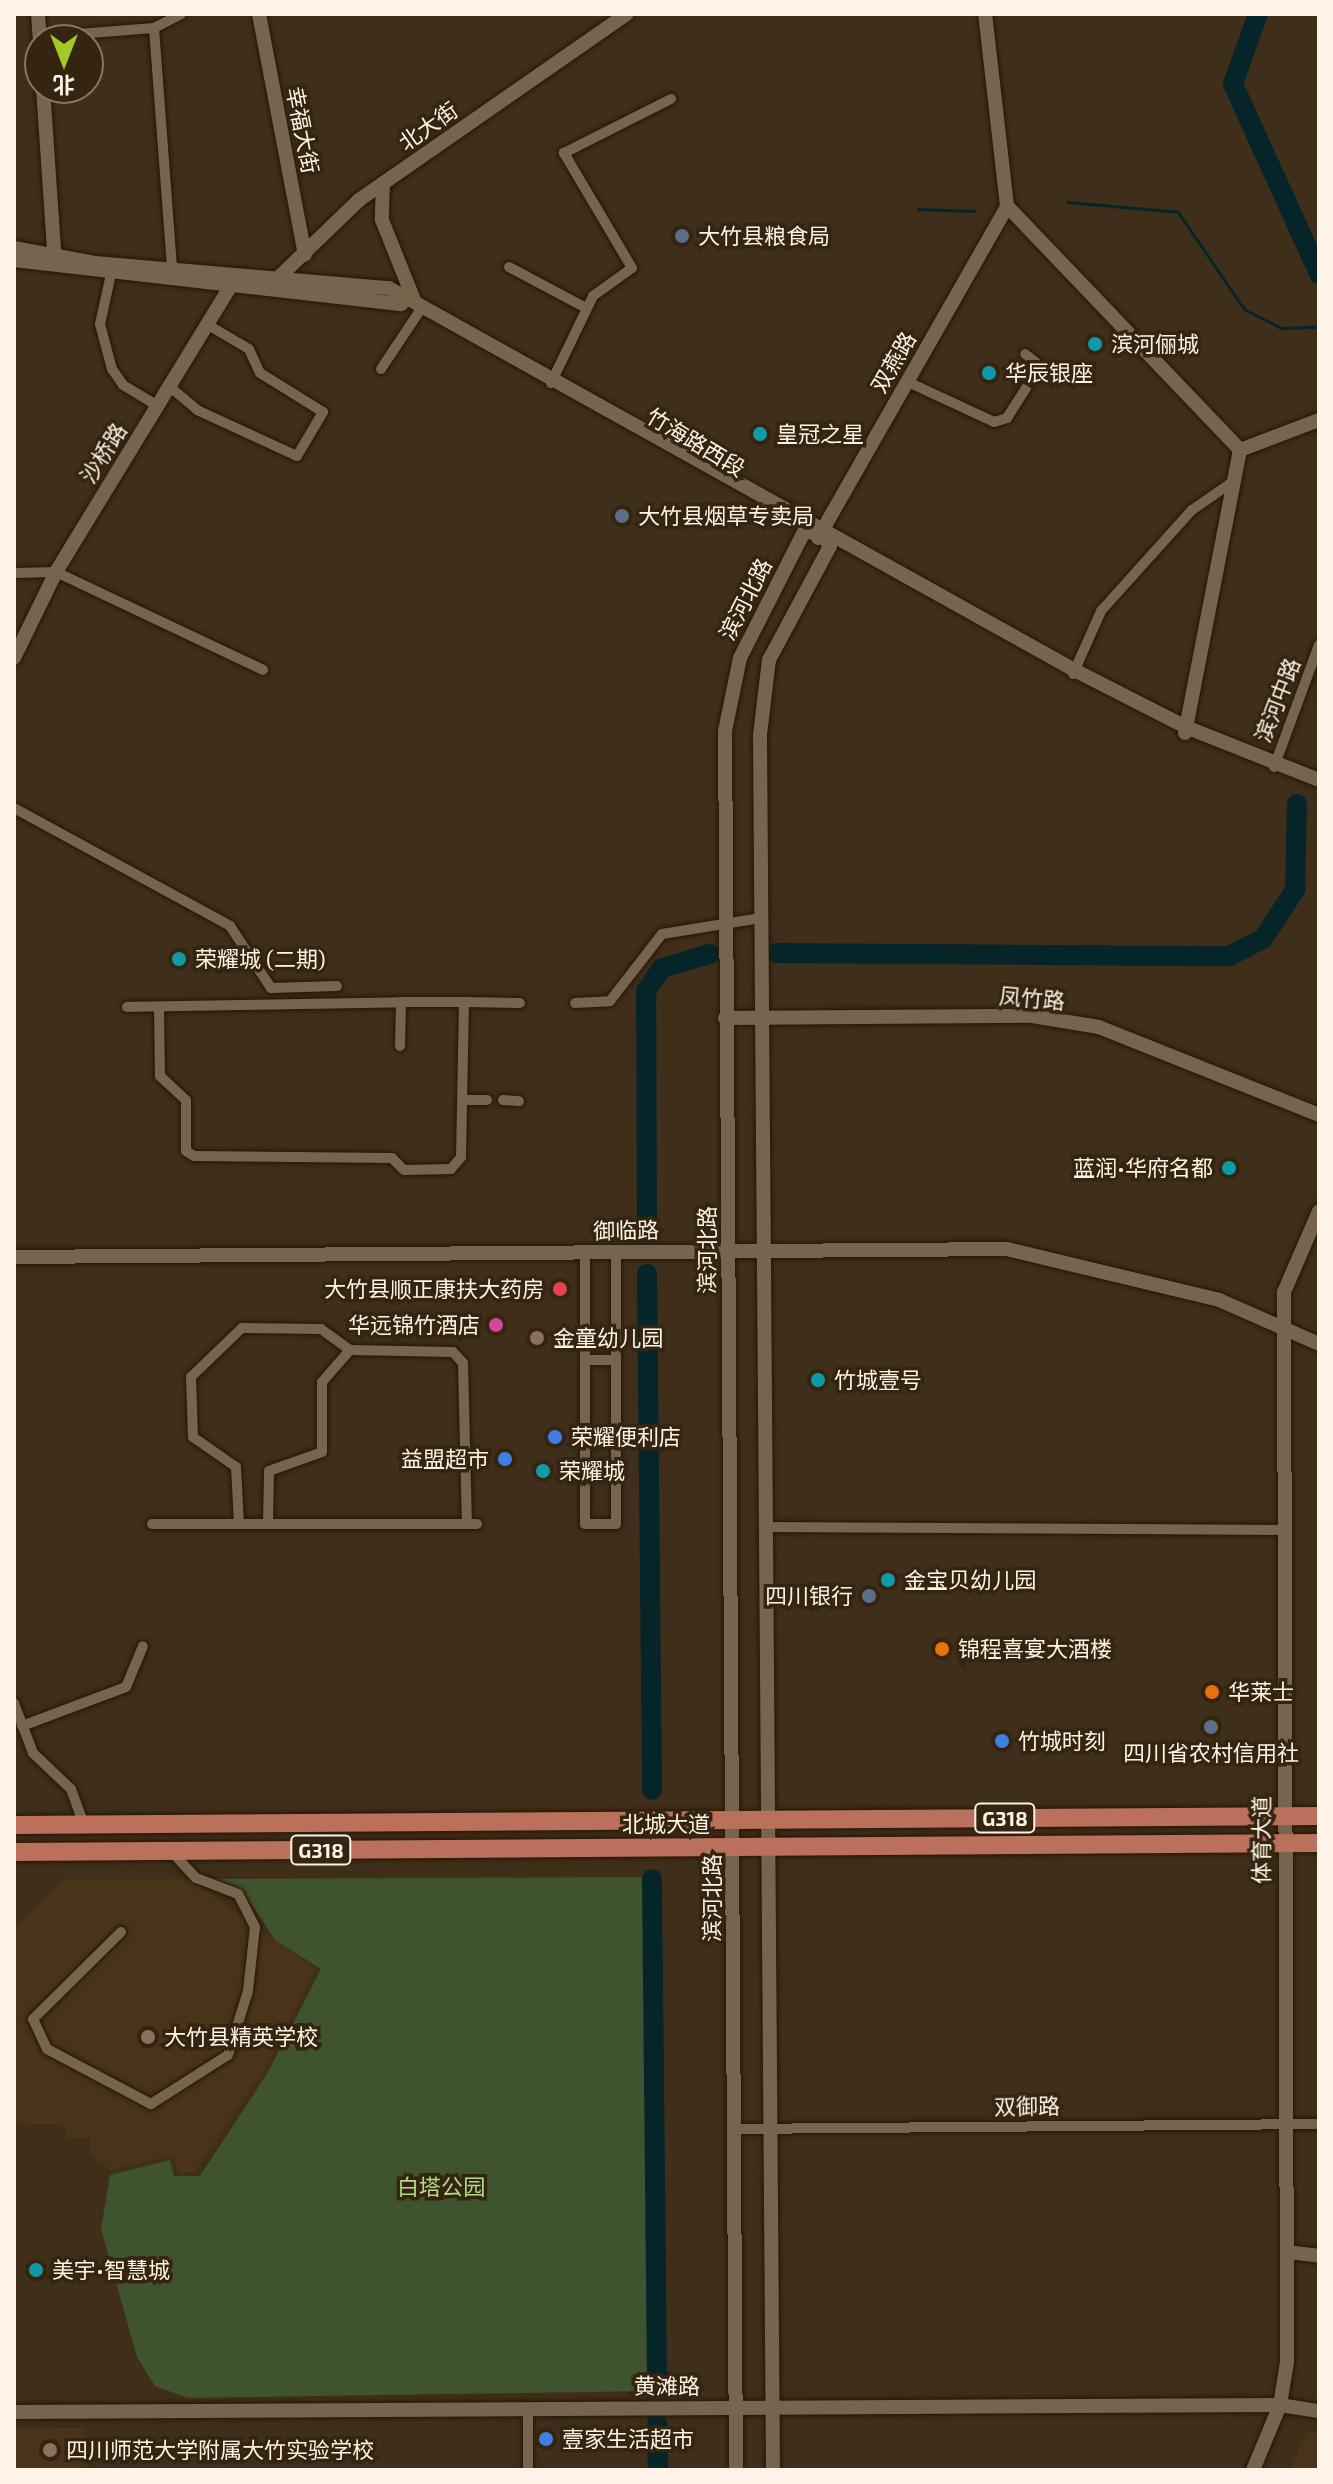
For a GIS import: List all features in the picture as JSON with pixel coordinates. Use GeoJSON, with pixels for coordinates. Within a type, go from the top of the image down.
{"type":"FeatureCollection","features":[{"type":"Feature","properties":{"kind":"highway","name":"北城大道"},"geometry":{"type":"LineString","coordinates":[[14,1825],[1319,1816]]}},
{"type":"Feature","properties":{"kind":"highway","name":"北城大道"},"geometry":{"type":"LineString","coordinates":[[14,1852],[1319,1843]]}},
{"type":"Feature","properties":{"kind":"street"},"geometry":{"type":"LineString","coordinates":[[104,33],[154,28],[181,14]]}},
{"type":"Feature","properties":{"kind":"street","name":"幸福大街"},"geometry":{"type":"LineString","coordinates":[[259,14],[305,255]]}},
{"type":"Feature","properties":{"kind":"street","name":"北大街"},"geometry":{"type":"LineString","coordinates":[[267,288],[383,183],[610,19],[627,14]]}},
{"type":"Feature","properties":{"kind":"street"},"geometry":{"type":"LineString","coordinates":[[985,14],[1007,206],[1240,450]]}},
{"type":"Feature","properties":{"kind":"street"},"geometry":{"type":"LineString","coordinates":[[154,28],[172,268]]}},
{"type":"Feature","properties":{"kind":"street"},"geometry":{"type":"LineString","coordinates":[[553,379],[586,308],[632,268],[564,153],[671,99]]}},
{"type":"Feature","properties":{"kind":"street"},"geometry":{"type":"LineString","coordinates":[[44,104],[55,261]]}},
{"type":"Feature","properties":{"kind":"street"},"geometry":{"type":"LineString","coordinates":[[381,369],[416,306],[382,220],[383,183]]}},
{"type":"Feature","properties":{"kind":"street","name":"双燕路"},"geometry":{"type":"LineString","coordinates":[[818,537],[1007,206]]}},
{"type":"Feature","properties":{"kind":"street","name":"竹海路西段"},"geometry":{"type":"LineString","coordinates":[[14,248],[111,274],[233,281],[280,277],[360,282],[416,306],[553,379],[818,537],[1074,673],[1185,730],[1319,780]]}},
{"type":"Feature","properties":{"kind":"street","name":"竹海路西段"},"geometry":{"type":"LineString","coordinates":[[14,260],[172,268],[267,288],[391,298],[416,306]]}},
{"type":"Feature","properties":{"kind":"street"},"geometry":{"type":"LineString","coordinates":[[509,267],[586,308]]}},
{"type":"Feature","properties":{"kind":"street"},"geometry":{"type":"LineString","coordinates":[[111,274],[100,324],[112,369],[123,385],[158,406]]}},
{"type":"Feature","properties":{"kind":"street","name":"沙桥路"},"geometry":{"type":"LineString","coordinates":[[14,658],[56,572],[233,281]]}},
{"type":"Feature","properties":{"kind":"street"},"geometry":{"type":"LineString","coordinates":[[170,387],[197,410],[297,456],[323,412],[260,373],[249,349],[208,325]]}},
{"type":"Feature","properties":{"kind":"street"},"geometry":{"type":"LineString","coordinates":[[908,382],[994,422],[1007,418],[1040,366],[1025,354]]}},
{"type":"Feature","properties":{"kind":"street"},"geometry":{"type":"LineString","coordinates":[[1240,450],[1319,420]]}},
{"type":"Feature","properties":{"kind":"street"},"geometry":{"type":"LineString","coordinates":[[1185,730],[1240,450]]}},
{"type":"Feature","properties":{"kind":"street"},"geometry":{"type":"LineString","coordinates":[[1074,673],[1101,611],[1192,510],[1234,481]]}},
{"type":"Feature","properties":{"kind":"street"},"geometry":{"type":"LineString","coordinates":[[773,2470],[760,735],[769,660],[818,537]]}},
{"type":"Feature","properties":{"kind":"street","name":"滨河北路"},"geometry":{"type":"LineString","coordinates":[[736,2470],[725,731],[740,658],[818,537]]}},
{"type":"Feature","properties":{"kind":"street"},"geometry":{"type":"LineString","coordinates":[[14,573],[56,572],[263,670]]}},
{"type":"Feature","properties":{"kind":"street","name":"滨河中路"},"geometry":{"type":"LineString","coordinates":[[1274,765],[1319,645]]}},
{"type":"Feature","properties":{"kind":"street","name":"竹海路西段"},"geometry":{"type":"LineString","coordinates":[[1274,765],[1319,788]]}},
{"type":"Feature","properties":{"kind":"street"},"geometry":{"type":"LineString","coordinates":[[14,808],[230,926],[271,988],[337,986]]}},
{"type":"Feature","properties":{"kind":"street"},"geometry":{"type":"LineString","coordinates":[[575,1003],[610,1001],[662,934],[726,922],[761,921]]}},
{"type":"Feature","properties":{"kind":"street"},"geometry":{"type":"LineString","coordinates":[[400,1046],[401,1002]]}},
{"type":"Feature","properties":{"kind":"street"},"geometry":{"type":"LineString","coordinates":[[159,1008],[160,1076],[186,1100],[186,1151],[194,1156],[392,1158],[404,1170],[451,1169],[461,1157],[464,1002]]}},
{"type":"Feature","properties":{"kind":"street"},"geometry":{"type":"LineString","coordinates":[[127,1007],[520,1003]]}},
{"type":"Feature","properties":{"kind":"street","name":"凤竹路"},"geometry":{"type":"LineString","coordinates":[[725,1018],[1032,1016],[1099,1027],[1319,1115]]}},
{"type":"Feature","properties":{"kind":"street"},"geometry":{"type":"LineString","coordinates":[[463,1100],[487,1100]]}},
{"type":"Feature","properties":{"kind":"street"},"geometry":{"type":"LineString","coordinates":[[503,1100],[519,1101]]}},
{"type":"Feature","properties":{"kind":"street","name":"体育大道"},"geometry":{"type":"LineString","coordinates":[[1253,2470],[1280,2405],[1288,2252],[1282,1844],[1284,1292],[1319,1211]]}},
{"type":"Feature","properties":{"kind":"street","name":"御临路"},"geometry":{"type":"LineString","coordinates":[[14,1257],[1007,1249],[1219,1300],[1319,1344]]}},
{"type":"Feature","properties":{"kind":"street"},"geometry":{"type":"LineString","coordinates":[[585,1252],[585,1524],[616,1524],[618,1252]]}},
{"type":"Feature","properties":{"kind":"street"},"geometry":{"type":"LineString","coordinates":[[152,1524],[239,1524],[268,1524],[472,1524],[463,1363],[453,1352],[350,1350],[321,1329],[242,1328],[220,1357],[195,1367],[193,1437],[236,1467],[239,1524]]}},
{"type":"Feature","properties":{"kind":"street"},"geometry":{"type":"LineString","coordinates":[[268,1524],[269,1471],[322,1452],[322,1382],[350,1350]]}},
{"type":"Feature","properties":{"kind":"street"},"geometry":{"type":"LineString","coordinates":[[585,1360],[616,1360]]}},
{"type":"Feature","properties":{"kind":"street"},"geometry":{"type":"LineString","coordinates":[[766,1527],[1282,1530]]}},
{"type":"Feature","properties":{"kind":"street"},"geometry":{"type":"LineString","coordinates":[[22,1726],[126,1687],[143,1646]]}},
{"type":"Feature","properties":{"kind":"street"},"geometry":{"type":"LineString","coordinates":[[14,1703],[33,1753],[71,1789],[84,1825]]}},
{"type":"Feature","properties":{"kind":"street"},"geometry":{"type":"LineString","coordinates":[[121,1932],[33,2019],[47,2049],[151,2104],[228,2055],[248,1991],[255,1927],[238,1894],[191,1875],[171,1851]]}},
{"type":"Feature","properties":{"kind":"street","name":"双御路"},"geometry":{"type":"LineString","coordinates":[[735,2129],[1319,2124]]}},
{"type":"Feature","properties":{"kind":"street"},"geometry":{"type":"LineString","coordinates":[[1288,2252],[1319,2256]]}},
{"type":"Feature","properties":{"kind":"street","name":"黄滩路"},"geometry":{"type":"LineString","coordinates":[[14,2412],[1280,2405],[1319,2411]]}},
{"type":"Feature","properties":{"kind":"street"},"geometry":{"type":"LineString","coordinates":[[528,2409],[528,2470]]}},
{"type":"Feature","properties":{"kind":"shaded area","name":"大竹县精英学校"},"geometry":{"type":"Polygon","coordinates":[[[62,1879],[190,1879],[316,1969],[269,2062],[194,2172],[179,2173],[173,2155],[110,2170],[89,2151],[90,2138],[67,2138],[65,2125],[14,2123],[14,1929],[62,1879]]]}},
{"type":"Feature","properties":{"kind":"shaded area","name":"四川师范大学附属大竹实验学校"},"geometry":{"type":"Polygon","coordinates":[[[85,2428],[86,2470],[15,2470],[14,2429],[85,2428]]]}},
{"type":"Feature","properties":{"kind":"shaded area"},"geometry":{"type":"Polygon","coordinates":[[[1308,2430],[1319,2435],[1319,2470],[1290,2470],[1308,2430]]]}},
{"type":"Feature","properties":{"kind":"green space","name":"白塔公园"},"geometry":{"type":"Polygon","coordinates":[[[646,1877],[648,2391],[188,2398],[155,2386],[137,2357],[101,2229],[110,2175],[170,2160],[174,2176],[200,2176],[267,2074],[321,1969],[275,1940],[245,1895],[210,1879],[646,1877]]]}},
{"type":"Feature","properties":{"kind":"waterway"},"geometry":{"type":"LineString","coordinates":[[1258,14],[1233,84],[1319,274]]}},
{"type":"Feature","properties":{"kind":"waterway"},"geometry":{"type":"LineString","coordinates":[[1067,202],[1178,212],[1244,309],[1281,328],[1319,327]]}},
{"type":"Feature","properties":{"kind":"waterway"},"geometry":{"type":"LineString","coordinates":[[918,209],[975,211]]}},
{"type":"Feature","properties":{"kind":"waterway"},"geometry":{"type":"LineString","coordinates":[[776,953],[1229,956],[1263,939],[1295,890],[1297,804]]}},
{"type":"Feature","properties":{"kind":"waterway"},"geometry":{"type":"LineString","coordinates":[[647,1231],[646,991],[662,968],[710,954]]}},
{"type":"Feature","properties":{"kind":"waterway"},"geometry":{"type":"LineString","coordinates":[[647,1274],[652,1790]]}},
{"type":"Feature","properties":{"kind":"waterway"},"geometry":{"type":"LineString","coordinates":[[652,1879],[657,2385]]}},
{"type":"Feature","properties":{"kind":"waterway"},"geometry":{"type":"LineString","coordinates":[[657,2424],[658,2470]]}},
{"type":"Feature","properties":{"kind":"place","name":"大竹县粮食局"},"geometry":{"type":"Point","coordinates":[682,236]}},
{"type":"Feature","properties":{"kind":"place","name":"滨河俪城"},"geometry":{"type":"Point","coordinates":[1095,344]}},
{"type":"Feature","properties":{"kind":"place","name":"华辰银座"},"geometry":{"type":"Point","coordinates":[989,373]}},
{"type":"Feature","properties":{"kind":"place","name":"皇冠之星"},"geometry":{"type":"Point","coordinates":[760,434]}},
{"type":"Feature","properties":{"kind":"place","name":"大竹县烟草专卖局"},"geometry":{"type":"Point","coordinates":[622,516]}},
{"type":"Feature","properties":{"kind":"place","name":"荣耀城 (二期)"},"geometry":{"type":"Point","coordinates":[179,959]}},
{"type":"Feature","properties":{"kind":"place","name":"蓝润•华府名都"},"geometry":{"type":"Point","coordinates":[1229,1168]}},
{"type":"Feature","properties":{"kind":"place","name":"大竹县顺正康扶大药房"},"geometry":{"type":"Point","coordinates":[560,1289]}},
{"type":"Feature","properties":{"kind":"place","name":"华远锦竹酒店"},"geometry":{"type":"Point","coordinates":[496,1325]}},
{"type":"Feature","properties":{"kind":"place","name":"金童幼儿园"},"geometry":{"type":"Point","coordinates":[537,1338]}},
{"type":"Feature","properties":{"kind":"place","name":"竹城壹号"},"geometry":{"type":"Point","coordinates":[818,1380]}},
{"type":"Feature","properties":{"kind":"place","name":"荣耀便利店"},"geometry":{"type":"Point","coordinates":[555,1437]}},
{"type":"Feature","properties":{"kind":"place","name":"益盟超市"},"geometry":{"type":"Point","coordinates":[505,1459]}},
{"type":"Feature","properties":{"kind":"place","name":"荣耀城"},"geometry":{"type":"Point","coordinates":[543,1471]}},
{"type":"Feature","properties":{"kind":"place","name":"金宝贝幼儿园"},"geometry":{"type":"Point","coordinates":[888,1580]}},
{"type":"Feature","properties":{"kind":"place","name":"四川银行"},"geometry":{"type":"Point","coordinates":[869,1596]}},
{"type":"Feature","properties":{"kind":"place","name":"锦程喜宴大酒楼"},"geometry":{"type":"Point","coordinates":[942,1649]}},
{"type":"Feature","properties":{"kind":"place","name":"华莱士"},"geometry":{"type":"Point","coordinates":[1212,1692]}},
{"type":"Feature","properties":{"kind":"place","name":"四川省农村信用社"},"geometry":{"type":"Point","coordinates":[1211,1727]}},
{"type":"Feature","properties":{"kind":"place","name":"竹城时刻"},"geometry":{"type":"Point","coordinates":[1002,1741]}},
{"type":"Feature","properties":{"kind":"place","name":"大竹县精英学校"},"geometry":{"type":"Point","coordinates":[148,2037]}},
{"type":"Feature","properties":{"kind":"place","name":"美宇•智慧城"},"geometry":{"type":"Point","coordinates":[36,2270]}},
{"type":"Feature","properties":{"kind":"place","name":"壹家生活超市"},"geometry":{"type":"Point","coordinates":[546,2439]}},
{"type":"Feature","properties":{"kind":"place","name":"四川师范大学附属大竹实验学校"},"geometry":{"type":"Point","coordinates":[50,2450]}}]}
